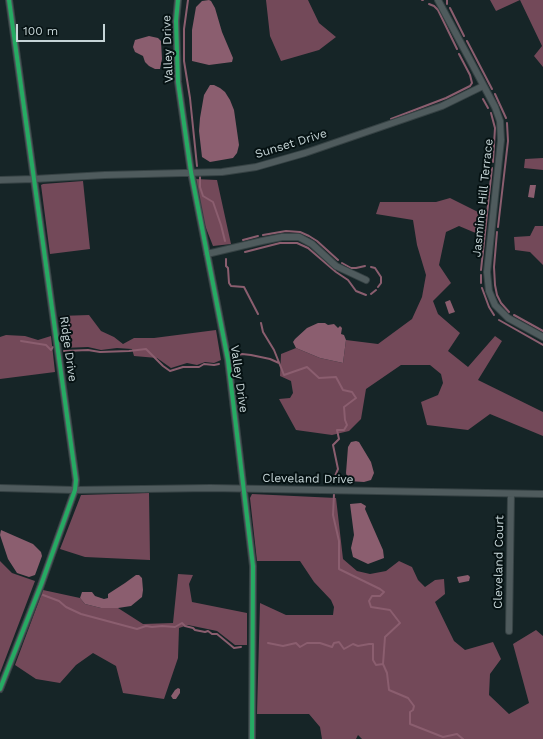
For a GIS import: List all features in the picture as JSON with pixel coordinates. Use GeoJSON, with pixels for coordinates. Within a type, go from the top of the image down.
{"type":"FeatureCollection","features":[{"type":"Feature","properties":{"kind":"street","name":"Ridge Drive"},"geometry":{"type":"LineString","coordinates":[[0,689],[75,490],[76,480],[9,0]]}},
{"type":"Feature","properties":{"kind":"street","name":"Valley Drive"},"geometry":{"type":"LineString","coordinates":[[178,0],[176,21],[177,61],[191,172],[228,360],[253,566],[252,739]]}},
{"type":"Feature","properties":{"kind":"street","name":"Jasmine Hill Terrace"},"geometry":{"type":"LineString","coordinates":[[438,0],[495,107],[500,121],[501,140],[487,272],[489,291],[495,304],[508,318],[543,337]]}},
{"type":"Feature","properties":{"kind":"street","name":"Sunset Drive"},"geometry":{"type":"LineString","coordinates":[[0,180],[105,175],[222,172],[272,163],[304,154],[442,106],[484,86]]}},
{"type":"Feature","properties":{"kind":"street"},"geometry":{"type":"LineString","coordinates":[[207,254],[282,237],[299,237],[312,244],[336,266],[366,280]]}},
{"type":"Feature","properties":{"kind":"street","name":"Cleveland Drive"},"geometry":{"type":"LineString","coordinates":[[0,488],[75,490],[244,488],[543,494]]}},
{"type":"Feature","properties":{"kind":"street","name":"Cleveland Court"},"geometry":{"type":"LineString","coordinates":[[509,631],[511,494]]}},
{"type":"Feature","properties":{"kind":"shaded area"},"geometry":{"type":"Polygon","coordinates":[[[209,0],[215,8],[222,32],[233,58],[232,62],[209,65],[192,61],[192,30],[196,7],[202,1],[209,0]]]}},
{"type":"Feature","properties":{"kind":"shaded area"},"geometry":{"type":"Polygon","coordinates":[[[266,0],[308,0],[319,23],[336,37],[319,50],[281,61],[270,36],[266,0]]]}},
{"type":"Feature","properties":{"kind":"shaded area"},"geometry":{"type":"Polygon","coordinates":[[[490,0],[520,0],[496,11],[490,0]]]}},
{"type":"Feature","properties":{"kind":"shaded area"},"geometry":{"type":"Polygon","coordinates":[[[520,0],[543,0],[543,67],[534,56],[542,46],[520,0]]]}},
{"type":"Feature","properties":{"kind":"shaded area"},"geometry":{"type":"Polygon","coordinates":[[[149,36],[158,38],[161,41],[162,59],[160,69],[155,69],[149,66],[145,62],[143,56],[135,52],[133,47],[135,40],[149,36]]]}},
{"type":"Feature","properties":{"kind":"shaded area"},"geometry":{"type":"Polygon","coordinates":[[[210,85],[220,88],[225,92],[230,100],[234,110],[239,145],[237,153],[233,158],[210,162],[202,157],[199,131],[204,95],[210,85]]]}},
{"type":"Feature","properties":{"kind":"shaded area"},"geometry":{"type":"Polygon","coordinates":[[[543,158],[543,170],[524,168],[525,159],[543,158]]]}},
{"type":"Feature","properties":{"kind":"shaded area"},"geometry":{"type":"Polygon","coordinates":[[[195,179],[217,180],[231,244],[213,246],[204,223],[195,179]]]}},
{"type":"Feature","properties":{"kind":"shaded area"},"geometry":{"type":"Polygon","coordinates":[[[83,181],[90,249],[50,254],[41,185],[83,181]]]}},
{"type":"Feature","properties":{"kind":"shaded area"},"geometry":{"type":"Polygon","coordinates":[[[530,185],[536,185],[534,198],[528,197],[530,185]]]}},
{"type":"Feature","properties":{"kind":"shaded area"},"geometry":{"type":"Polygon","coordinates":[[[450,198],[484,215],[478,234],[459,226],[446,232],[439,265],[451,283],[433,301],[438,314],[460,333],[448,351],[468,367],[495,336],[502,341],[478,380],[543,412],[543,436],[490,414],[468,430],[427,425],[421,402],[438,395],[443,383],[441,374],[430,365],[401,365],[366,389],[361,419],[349,431],[332,435],[296,430],[279,399],[290,398],[293,393],[291,381],[280,376],[281,354],[296,348],[320,358],[343,363],[346,340],[378,344],[412,319],[422,297],[426,275],[417,245],[413,220],[376,214],[380,202],[436,202],[450,198]]]}},
{"type":"Feature","properties":{"kind":"shaded area"},"geometry":{"type":"Polygon","coordinates":[[[535,226],[543,226],[543,265],[530,252],[515,250],[514,237],[530,236],[535,226]]]}},
{"type":"Feature","properties":{"kind":"shaded area"},"geometry":{"type":"Polygon","coordinates":[[[450,300],[455,312],[449,314],[445,302],[450,300]]]}},
{"type":"Feature","properties":{"kind":"shaded area"},"geometry":{"type":"Polygon","coordinates":[[[89,315],[101,331],[114,337],[123,344],[134,338],[154,338],[216,330],[221,360],[214,363],[205,362],[197,365],[187,363],[171,368],[157,358],[134,356],[132,349],[117,348],[101,350],[88,347],[63,348],[59,316],[89,315]]]}},
{"type":"Feature","properties":{"kind":"shaded area"},"geometry":{"type":"Polygon","coordinates":[[[318,323],[325,323],[328,325],[334,324],[338,328],[340,326],[342,328],[341,334],[344,335],[346,340],[343,363],[320,358],[296,348],[293,342],[295,339],[307,328],[318,323]]]}},
{"type":"Feature","properties":{"kind":"shaded area"},"geometry":{"type":"Polygon","coordinates":[[[6,335],[25,336],[38,340],[51,336],[55,372],[0,379],[0,337],[6,335]]]}},
{"type":"Feature","properties":{"kind":"shaded area"},"geometry":{"type":"Polygon","coordinates":[[[351,442],[359,442],[371,462],[374,473],[371,480],[364,482],[348,481],[346,473],[348,447],[351,442]]]}},
{"type":"Feature","properties":{"kind":"shaded area"},"geometry":{"type":"Polygon","coordinates":[[[149,493],[150,560],[85,557],[60,549],[81,495],[149,493]]]}},
{"type":"Feature","properties":{"kind":"shaded area"},"geometry":{"type":"Polygon","coordinates":[[[252,494],[336,498],[343,559],[357,571],[370,574],[386,571],[399,561],[412,567],[418,580],[425,587],[435,580],[444,579],[445,594],[435,602],[454,641],[465,650],[493,642],[501,659],[490,674],[489,695],[509,714],[529,703],[513,644],[536,630],[543,636],[543,739],[362,739],[358,735],[356,739],[322,739],[320,727],[309,714],[257,714],[260,603],[286,615],[333,615],[334,607],[331,600],[314,582],[300,561],[257,561],[250,498],[252,494]]]}},
{"type":"Feature","properties":{"kind":"shaded area"},"geometry":{"type":"Polygon","coordinates":[[[361,503],[366,506],[365,509],[383,550],[384,558],[368,564],[353,557],[351,548],[354,535],[350,504],[361,503]]]}},
{"type":"Feature","properties":{"kind":"shaded area"},"geometry":{"type":"Polygon","coordinates":[[[1,530],[33,544],[41,552],[42,556],[35,575],[29,577],[17,573],[8,559],[0,535],[1,530]]]}},
{"type":"Feature","properties":{"kind":"shaded area"},"geometry":{"type":"Polygon","coordinates":[[[0,561],[12,573],[35,581],[0,673],[0,561]]]}},
{"type":"Feature","properties":{"kind":"shaded area"},"geometry":{"type":"Polygon","coordinates":[[[178,574],[193,575],[189,584],[192,602],[247,613],[247,645],[235,645],[217,631],[188,625],[179,628],[178,658],[164,699],[123,693],[116,666],[93,653],[76,665],[60,683],[36,679],[15,665],[43,590],[80,598],[85,604],[101,608],[118,608],[143,624],[173,623],[178,574]]]}},
{"type":"Feature","properties":{"kind":"shaded area"},"geometry":{"type":"Polygon","coordinates":[[[136,575],[139,575],[142,578],[142,597],[131,606],[101,608],[85,604],[80,598],[82,592],[92,592],[95,596],[104,599],[108,598],[108,594],[136,575]]]}},
{"type":"Feature","properties":{"kind":"shaded area"},"geometry":{"type":"Polygon","coordinates":[[[468,575],[470,577],[469,581],[459,583],[457,577],[468,575]]]}},
{"type":"Feature","properties":{"kind":"shaded area"},"geometry":{"type":"Polygon","coordinates":[[[178,688],[180,689],[180,693],[176,699],[173,699],[171,696],[178,688]]]}},
{"type":"Feature","properties":{"kind":"waterway"},"geometry":{"type":"LineString","coordinates":[[188,0],[184,29],[184,61],[190,98],[197,166]]}},
{"type":"Feature","properties":{"kind":"waterway"},"geometry":{"type":"LineString","coordinates":[[429,4],[438,10],[457,49]]}},
{"type":"Feature","properties":{"kind":"waterway"},"geometry":{"type":"LineString","coordinates":[[450,8],[464,36]]}},
{"type":"Feature","properties":{"kind":"waterway"},"geometry":{"type":"LineString","coordinates":[[467,41],[492,89]]}},
{"type":"Feature","properties":{"kind":"waterway"},"geometry":{"type":"LineString","coordinates":[[391,119],[446,98],[470,86],[472,83],[470,75],[459,54]]}},
{"type":"Feature","properties":{"kind":"waterway"},"geometry":{"type":"LineString","coordinates":[[495,94],[506,118]]}},
{"type":"Feature","properties":{"kind":"waterway"},"geometry":{"type":"LineString","coordinates":[[483,99],[488,108]]}},
{"type":"Feature","properties":{"kind":"waterway"},"geometry":{"type":"LineString","coordinates":[[491,113],[495,128],[493,162]]}},
{"type":"Feature","properties":{"kind":"waterway"},"geometry":{"type":"LineString","coordinates":[[498,227],[508,141],[507,123]]}},
{"type":"Feature","properties":{"kind":"waterway"},"geometry":{"type":"LineString","coordinates":[[481,270],[492,168]]}},
{"type":"Feature","properties":{"kind":"waterway"},"geometry":{"type":"LineString","coordinates":[[200,177],[200,187],[203,196],[213,202],[225,241]]}},
{"type":"Feature","properties":{"kind":"waterway"},"geometry":{"type":"LineString","coordinates":[[263,235],[286,231],[300,232],[317,241],[338,260]]}},
{"type":"Feature","properties":{"kind":"waterway"},"geometry":{"type":"LineString","coordinates":[[497,232],[494,267],[495,285],[497,295],[501,303],[509,312]]}},
{"type":"Feature","properties":{"kind":"waterway"},"geometry":{"type":"LineString","coordinates":[[243,240],[258,236]]}},
{"type":"Feature","properties":{"kind":"waterway"},"geometry":{"type":"LineString","coordinates":[[245,252],[280,243],[297,243],[308,248],[336,272],[348,280],[356,291],[366,295]]}},
{"type":"Feature","properties":{"kind":"waterway"},"geometry":{"type":"LineString","coordinates":[[226,259],[229,283],[231,286],[244,287],[258,314]]}},
{"type":"Feature","properties":{"kind":"waterway"},"geometry":{"type":"LineString","coordinates":[[342,263],[351,268],[365,266]]}},
{"type":"Feature","properties":{"kind":"waterway"},"geometry":{"type":"LineString","coordinates":[[371,267],[375,268],[381,277],[381,283],[378,287]]}},
{"type":"Feature","properties":{"kind":"waterway"},"geometry":{"type":"LineString","coordinates":[[481,275],[481,283]]}},
{"type":"Feature","properties":{"kind":"waterway"},"geometry":{"type":"LineString","coordinates":[[482,288],[489,307],[494,315]]}},
{"type":"Feature","properties":{"kind":"waterway"},"geometry":{"type":"LineString","coordinates":[[371,294],[376,290]]}},
{"type":"Feature","properties":{"kind":"waterway"},"geometry":{"type":"LineString","coordinates":[[514,315],[543,331]]}},
{"type":"Feature","properties":{"kind":"waterway"},"geometry":{"type":"LineString","coordinates":[[499,320],[543,345]]}},
{"type":"Feature","properties":{"kind":"waterway"},"geometry":{"type":"LineString","coordinates":[[261,323],[263,332],[274,350],[284,375],[307,367],[319,378],[336,377],[343,390],[352,392],[356,398],[344,407],[347,425],[344,430],[337,430],[339,439],[333,445],[338,469],[333,481]]}},
{"type":"Feature","properties":{"kind":"waterway"},"geometry":{"type":"LineString","coordinates":[[21,341],[46,345],[51,350],[53,347]]}},
{"type":"Feature","properties":{"kind":"waterway"},"geometry":{"type":"LineString","coordinates":[[64,351],[88,350],[100,352],[146,349],[170,371],[183,367],[199,367],[204,364],[219,364]]}},
{"type":"Feature","properties":{"kind":"waterway"},"geometry":{"type":"LineString","coordinates":[[234,357],[242,354],[251,355],[270,359],[279,363]]}},
{"type":"Feature","properties":{"kind":"waterway"},"geometry":{"type":"LineString","coordinates":[[334,494],[333,515],[339,541],[339,569],[384,592],[380,596],[372,596],[369,601],[371,607],[390,610],[400,623],[385,637],[383,664],[387,673],[389,690],[408,698],[414,706],[413,710],[410,712],[410,724],[443,737],[457,734],[463,739]]}},
{"type":"Feature","properties":{"kind":"waterway"},"geometry":{"type":"LineString","coordinates":[[43,595],[59,601],[66,607],[81,614],[137,629],[146,626],[175,627],[182,623],[185,626],[195,630],[205,632],[208,631],[212,634],[217,634],[234,648],[241,647]]}},
{"type":"Feature","properties":{"kind":"waterway"},"geometry":{"type":"LineString","coordinates":[[268,643],[283,646],[296,643],[300,647],[307,643],[320,643],[332,647],[334,643],[339,642],[344,649],[353,644],[358,646],[373,644],[373,660],[376,665],[383,664]]}},
{"type":"Feature","properties":{"kind":"cycle path"},"geometry":{"type":"LineString","coordinates":[[0,689],[41,585],[75,490],[76,480],[9,0]]}},
{"type":"Feature","properties":{"kind":"cycle path"},"geometry":{"type":"LineString","coordinates":[[178,0],[176,21],[178,82],[191,172],[228,360],[253,566],[252,739]]}}]}
